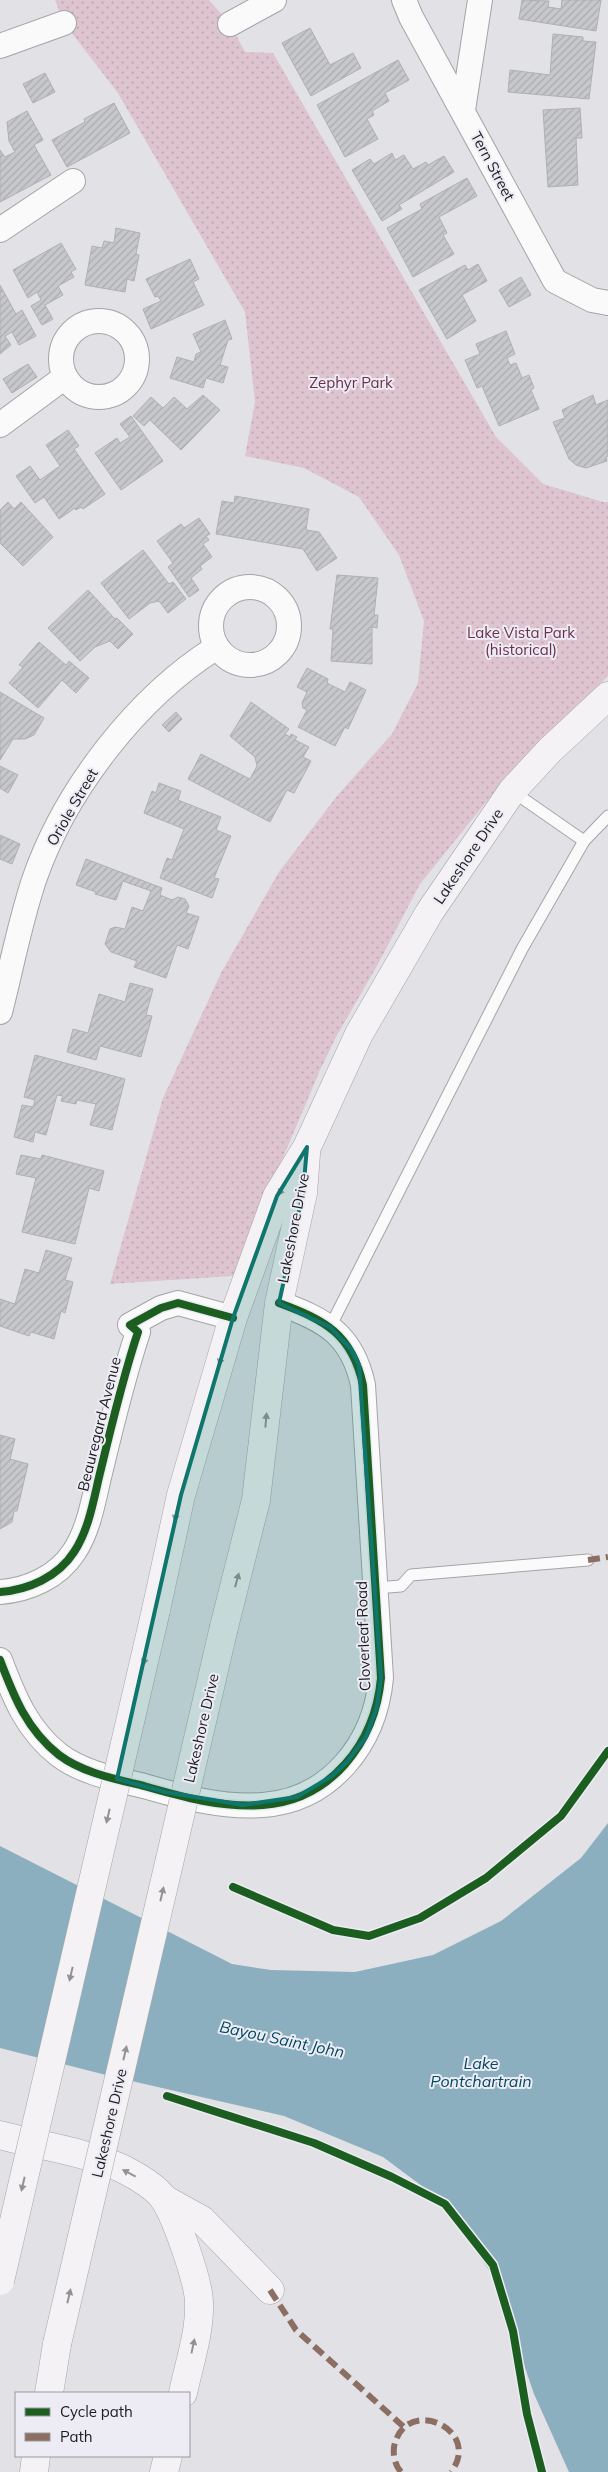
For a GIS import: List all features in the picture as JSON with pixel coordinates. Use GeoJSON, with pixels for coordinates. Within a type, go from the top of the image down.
{"type":"FeatureCollection","features":[{"type":"Feature","properties":{"kind":"street"},"geometry":{"type":"LineString","coordinates":[[230,24],[274,0]]}},
{"type":"Feature","properties":{"kind":"street","name":"Tern Street"},"geometry":{"type":"LineString","coordinates":[[404,0],[411,17],[555,281],[592,300],[608,303]]}},
{"type":"Feature","properties":{"kind":"street"},"geometry":{"type":"LineString","coordinates":[[463,110],[480,0]]}},
{"type":"Feature","properties":{"kind":"street"},"geometry":{"type":"LineString","coordinates":[[0,46],[64,23]]}},
{"type":"Feature","properties":{"kind":"street"},"geometry":{"type":"LineString","coordinates":[[0,230],[73,181]]}},
{"type":"Feature","properties":{"kind":"street"},"geometry":{"type":"LineString","coordinates":[[0,426],[65,377]]}},
{"type":"Feature","properties":{"kind":"street","name":"Oriole Street"},"geometry":{"type":"LineString","coordinates":[[0,1012],[34,879],[60,822],[86,777],[113,742],[156,694],[189,664],[217,647]]}},
{"type":"Feature","properties":{"kind":"street","name":"Lakeshore Drive"},"geometry":{"type":"LineString","coordinates":[[0,2281],[156,1610],[180,1495],[233,1318],[277,1196],[307,1147],[359,1034],[429,914],[512,791],[550,750],[608,696]]}},
{"type":"Feature","properties":{"kind":"street","name":"Lakeshore Drive"},"geometry":{"type":"LineString","coordinates":[[48,2392],[224,1627],[256,1500],[279,1303],[303,1193],[307,1147]]}},
{"type":"Feature","properties":{"kind":"street","name":"Beauregard Avenue"},"geometry":{"type":"LineString","coordinates":[[0,1592],[18,1590],[54,1574],[75,1551],[91,1511],[119,1393],[138,1332],[130,1325],[161,1308],[178,1303],[233,1318]]}},
{"type":"Feature","properties":{"kind":"street","name":"Cloverleaf Road"},"geometry":{"type":"LineString","coordinates":[[0,1660],[21,1713],[32,1728],[60,1755],[77,1766],[97,1774],[210,1803],[242,1805],[276,1803],[297,1797],[332,1776],[357,1751],[366,1737],[377,1707],[381,1678],[363,1385],[359,1365],[351,1349],[341,1336],[306,1313],[279,1303]]}},
{"type":"Feature","properties":{"kind":"street"},"geometry":{"type":"LineString","coordinates":[[0,2135],[90,2157],[121,2168],[143,2180],[164,2199],[202,2220],[270,2290]]}},
{"type":"Feature","properties":{"kind":"street"},"geometry":{"type":"LineString","coordinates":[[164,2199],[187,2255],[198,2291],[198,2324],[183,2392]]}},
{"type":"Feature","properties":{"kind":"street"},"geometry":{"type":"LineString","coordinates":[[34,2472],[36,2457]]}},
{"type":"Feature","properties":{"kind":"street"},"geometry":{"type":"LineString","coordinates":[[164,2472],[168,2457]]}},
{"type":"Feature","properties":{"kind":"lane"},"geometry":{"type":"LineString","coordinates":[[512,791],[584,841]]}},
{"type":"Feature","properties":{"kind":"lane"},"geometry":{"type":"LineString","coordinates":[[330,1327],[522,949],[584,841],[608,816]]}},
{"type":"Feature","properties":{"kind":"lane"},"geometry":{"type":"LineString","coordinates":[[375,1588],[401,1586],[411,1575],[588,1560]]}},
{"type":"Feature","properties":{"kind":"highlighted area"},"geometry":{"type":"Polygon","coordinates":[[[307,1147],[303,1193],[279,1303],[330,1327],[351,1349],[359,1365],[381,1678],[377,1707],[366,1737],[347,1762],[332,1776],[297,1797],[243,1805],[165,1792],[117,1779],[181,1495],[233,1318],[277,1196],[307,1147]]]}},
{"type":"Feature","properties":{"kind":"green space"},"geometry":{"type":"Polygon","coordinates":[[[55,0],[209,0],[230,24],[245,52],[273,53],[496,437],[543,484],[608,502],[608,676],[503,781],[420,884],[378,964],[336,1037],[320,1070],[233,1276],[110,1284],[163,1098],[221,973],[279,872],[337,796],[392,734],[418,683],[424,621],[399,555],[359,497],[304,468],[245,456],[255,402],[245,312],[118,93],[64,23],[55,0]]]}},
{"type":"Feature","properties":{"kind":"water","name":"Lake Pontchartrain"},"geometry":{"type":"Polygon","coordinates":[[[608,1823],[608,2472],[569,2472],[534,2394],[494,2277],[438,2198],[383,2157],[284,2116],[114,2077],[0,2048],[0,1846],[232,1964],[271,1970],[355,1972],[433,1955],[501,1921],[581,1858],[608,1823]]]}},
{"type":"Feature","properties":{"kind":"building"},"geometry":{"type":"Polygon","coordinates":[[[522,0],[549,1],[548,7],[561,9],[562,0],[601,0],[596,31],[519,19],[522,0]]]}},
{"type":"Feature","properties":{"kind":"building"},"geometry":{"type":"Polygon","coordinates":[[[310,28],[330,65],[353,53],[361,68],[311,96],[282,43],[310,28]]]}},
{"type":"Feature","properties":{"kind":"building"},"geometry":{"type":"Polygon","coordinates":[[[553,34],[583,37],[583,41],[596,42],[589,99],[508,92],[510,70],[550,75],[553,34]]]}},
{"type":"Feature","properties":{"kind":"building"},"geometry":{"type":"Polygon","coordinates":[[[398,60],[409,80],[385,93],[389,101],[372,111],[374,115],[367,119],[378,139],[345,157],[317,105],[398,60]]]}},
{"type":"Feature","properties":{"kind":"building"},"geometry":{"type":"Polygon","coordinates":[[[45,73],[55,92],[33,103],[23,84],[45,73]]]}},
{"type":"Feature","properties":{"kind":"building"},"geometry":{"type":"Polygon","coordinates":[[[114,103],[130,133],[67,167],[52,140],[85,122],[84,119],[114,103]]]}},
{"type":"Feature","properties":{"kind":"building"},"geometry":{"type":"Polygon","coordinates":[[[580,108],[582,138],[576,138],[578,185],[548,187],[543,110],[580,108]]]}},
{"type":"Feature","properties":{"kind":"building"},"geometry":{"type":"Polygon","coordinates":[[[27,111],[43,140],[34,145],[51,175],[0,202],[0,150],[5,157],[15,152],[9,141],[7,122],[27,111]]]}},
{"type":"Feature","properties":{"kind":"building"},"geometry":{"type":"Polygon","coordinates":[[[392,153],[395,160],[404,155],[413,169],[426,162],[428,165],[444,156],[454,172],[399,205],[402,209],[382,221],[352,170],[370,159],[374,164],[392,153]]]}},
{"type":"Feature","properties":{"kind":"building"},"geometry":{"type":"Polygon","coordinates":[[[467,178],[477,196],[439,217],[447,233],[443,235],[454,254],[413,277],[387,228],[422,209],[420,204],[467,178]]]}},
{"type":"Feature","properties":{"kind":"building"},"geometry":{"type":"Polygon","coordinates":[[[116,228],[140,233],[136,254],[139,255],[134,281],[127,279],[125,292],[85,285],[92,246],[102,248],[104,241],[114,243],[116,228]]]}},
{"type":"Feature","properties":{"kind":"building"},"geometry":{"type":"Polygon","coordinates":[[[61,243],[76,269],[71,272],[74,277],[58,286],[63,295],[45,305],[53,319],[42,325],[31,306],[41,300],[37,292],[28,298],[13,270],[61,243]]]}},
{"type":"Feature","properties":{"kind":"building"},"geometry":{"type":"Polygon","coordinates":[[[190,259],[199,279],[193,282],[204,305],[151,329],[143,309],[161,301],[158,296],[155,297],[146,279],[190,259]]]}},
{"type":"Feature","properties":{"kind":"building"},"geometry":{"type":"Polygon","coordinates":[[[478,264],[487,281],[462,295],[476,321],[447,339],[419,290],[465,265],[468,270],[478,264]]]}},
{"type":"Feature","properties":{"kind":"building"},"geometry":{"type":"Polygon","coordinates":[[[521,277],[531,295],[509,307],[499,290],[521,277]]]}},
{"type":"Feature","properties":{"kind":"building"},"geometry":{"type":"Polygon","coordinates":[[[0,285],[16,314],[22,310],[36,336],[19,345],[12,332],[5,336],[11,345],[0,354],[0,285]]]}},
{"type":"Feature","properties":{"kind":"building"},"geometry":{"type":"Polygon","coordinates":[[[225,320],[232,339],[228,340],[220,365],[228,367],[223,383],[206,378],[203,388],[170,378],[177,357],[194,362],[196,354],[201,352],[193,334],[225,320]]]}},
{"type":"Feature","properties":{"kind":"building"},"geometry":{"type":"Polygon","coordinates":[[[506,331],[515,354],[507,358],[510,365],[516,363],[522,378],[529,375],[534,388],[531,390],[539,409],[499,426],[482,386],[477,388],[465,360],[480,354],[476,344],[506,331]]]}},
{"type":"Feature","properties":{"kind":"building"},"geometry":{"type":"Polygon","coordinates":[[[28,364],[37,377],[12,393],[3,379],[28,364]]]}},
{"type":"Feature","properties":{"kind":"building"},"geometry":{"type":"Polygon","coordinates":[[[203,395],[220,410],[181,450],[150,420],[144,426],[133,416],[151,397],[163,408],[174,397],[187,409],[203,395]]]}},
{"type":"Feature","properties":{"kind":"building"},"geometry":{"type":"Polygon","coordinates":[[[593,395],[596,405],[608,400],[608,456],[606,457],[607,461],[586,468],[576,465],[569,459],[553,422],[565,418],[562,410],[593,395]]]}},
{"type":"Feature","properties":{"kind":"building"},"geometry":{"type":"Polygon","coordinates":[[[131,416],[163,461],[121,490],[95,453],[117,438],[120,443],[130,437],[120,424],[131,416]]]}},
{"type":"Feature","properties":{"kind":"building"},"geometry":{"type":"Polygon","coordinates":[[[68,430],[79,446],[74,449],[105,494],[83,509],[81,507],[76,510],[75,508],[59,519],[44,497],[35,503],[16,476],[30,466],[40,480],[60,466],[46,445],[68,430]]]}},
{"type":"Feature","properties":{"kind":"building"},"geometry":{"type":"Polygon","coordinates":[[[235,496],[309,509],[306,530],[319,532],[337,558],[317,571],[303,549],[216,534],[222,501],[234,503],[235,496]]]}},
{"type":"Feature","properties":{"kind":"building"},"geometry":{"type":"Polygon","coordinates":[[[8,502],[14,509],[21,502],[53,537],[23,566],[0,543],[0,510],[8,502]]]}},
{"type":"Feature","properties":{"kind":"building"},"geometry":{"type":"Polygon","coordinates":[[[199,518],[210,534],[206,536],[209,540],[203,544],[212,557],[200,566],[202,569],[191,578],[199,590],[189,597],[168,567],[173,563],[157,541],[181,524],[184,528],[199,518]]]}},
{"type":"Feature","properties":{"kind":"building"},"geometry":{"type":"Polygon","coordinates":[[[143,550],[169,584],[173,582],[186,599],[168,613],[159,601],[150,603],[129,619],[101,583],[143,550]]]}},
{"type":"Feature","properties":{"kind":"building"},"geometry":{"type":"Polygon","coordinates":[[[337,575],[378,578],[374,615],[378,615],[377,628],[372,627],[372,664],[331,661],[333,629],[330,629],[337,575]]]}},
{"type":"Feature","properties":{"kind":"building"},"geometry":{"type":"Polygon","coordinates":[[[88,590],[115,619],[117,618],[133,634],[118,649],[110,641],[95,647],[80,661],[48,628],[88,590]]]}},
{"type":"Feature","properties":{"kind":"building"},"geometry":{"type":"Polygon","coordinates":[[[39,642],[66,665],[69,661],[89,678],[76,693],[62,680],[38,708],[9,683],[23,667],[19,665],[39,642]]]}},
{"type":"Feature","properties":{"kind":"building"},"geometry":{"type":"Polygon","coordinates":[[[307,668],[328,679],[327,683],[345,692],[350,682],[366,690],[348,729],[345,727],[335,746],[298,727],[307,710],[303,708],[302,703],[307,692],[297,687],[307,668]]]}},
{"type":"Feature","properties":{"kind":"building"},"geometry":{"type":"Polygon","coordinates":[[[0,692],[44,718],[34,735],[25,739],[13,739],[0,760],[0,692]]]}},
{"type":"Feature","properties":{"kind":"building"},"geometry":{"type":"Polygon","coordinates":[[[251,702],[289,729],[285,734],[290,737],[291,734],[297,737],[295,740],[309,747],[303,757],[311,761],[294,793],[287,790],[270,822],[188,779],[201,754],[250,779],[257,766],[255,757],[230,736],[251,702]]]}},
{"type":"Feature","properties":{"kind":"building"},"geometry":{"type":"Polygon","coordinates":[[[176,712],[182,719],[169,732],[162,725],[176,712]]]}},
{"type":"Feature","properties":{"kind":"building"},"geometry":{"type":"Polygon","coordinates":[[[0,766],[18,775],[8,793],[0,788],[0,766]]]}},
{"type":"Feature","properties":{"kind":"building"},"geometry":{"type":"Polygon","coordinates":[[[159,783],[181,791],[178,800],[221,817],[216,830],[231,836],[214,878],[219,879],[212,898],[160,878],[167,858],[172,860],[184,829],[144,813],[152,791],[156,793],[159,783]]]}},
{"type":"Feature","properties":{"kind":"building"},"geometry":{"type":"Polygon","coordinates":[[[0,835],[20,844],[12,864],[0,859],[0,835]]]}},
{"type":"Feature","properties":{"kind":"building"},"geometry":{"type":"Polygon","coordinates":[[[86,859],[162,888],[160,895],[172,900],[178,897],[185,899],[189,906],[186,913],[199,917],[188,949],[177,945],[166,978],[134,967],[137,961],[111,952],[105,944],[110,929],[115,927],[125,929],[132,907],[143,911],[151,891],[123,881],[116,900],[95,894],[96,892],[76,885],[86,859]]]}},
{"type":"Feature","properties":{"kind":"building"},"geometry":{"type":"Polygon","coordinates":[[[130,983],[153,989],[146,1015],[152,1016],[141,1057],[100,1046],[96,1060],[67,1052],[73,1029],[88,1033],[99,994],[125,1002],[130,983]]]}},
{"type":"Feature","properties":{"kind":"building"},"geometry":{"type":"Polygon","coordinates":[[[35,1055],[125,1079],[112,1130],[90,1125],[96,1104],[77,1100],[76,1104],[61,1101],[63,1096],[57,1095],[46,1135],[35,1132],[33,1142],[14,1137],[22,1105],[33,1107],[35,1100],[24,1097],[35,1055]]]}},
{"type":"Feature","properties":{"kind":"building"},"geometry":{"type":"Polygon","coordinates":[[[21,1155],[41,1159],[42,1155],[104,1171],[99,1191],[89,1188],[75,1244],[22,1232],[36,1178],[16,1174],[21,1155]]]}},
{"type":"Feature","properties":{"kind":"building"},"geometry":{"type":"Polygon","coordinates":[[[46,1250],[72,1258],[65,1280],[73,1282],[65,1313],[61,1311],[54,1339],[31,1332],[29,1336],[0,1326],[0,1299],[15,1304],[25,1269],[39,1273],[46,1250]]]}},
{"type":"Feature","properties":{"kind":"building"},"geometry":{"type":"Polygon","coordinates":[[[0,1435],[15,1439],[10,1459],[28,1464],[17,1511],[14,1511],[12,1522],[0,1529],[0,1435]]]}},
{"type":"Feature","properties":{"kind":"marked path"},"geometry":{"type":"LineString","coordinates":[[588,1560],[608,1557]]}},
{"type":"Feature","properties":{"kind":"marked path"},"geometry":{"type":"LineString","coordinates":[[270,2290],[296,2330],[404,2427]]}},
{"type":"Feature","properties":{"kind":"marked path"},"geometry":{"type":"LineString","coordinates":[[401,2472],[394,2457],[394,2447],[401,2431],[412,2423],[425,2420],[439,2424],[450,2431],[457,2442],[458,2456],[451,2472]]}},
{"type":"Feature","properties":{"kind":"cycle path"},"geometry":{"type":"LineString","coordinates":[[0,1592],[32,1585],[60,1569],[74,1552],[84,1533],[91,1512],[127,1366],[138,1332],[130,1325],[161,1308],[178,1303],[233,1318]]}},
{"type":"Feature","properties":{"kind":"cycle path"},"geometry":{"type":"LineString","coordinates":[[0,1660],[16,1700],[38,1735],[68,1761],[100,1775],[202,1801],[232,1805],[263,1805],[287,1801],[309,1792],[329,1780],[345,1764],[359,1745],[370,1725],[377,1702],[381,1678],[363,1385],[352,1353],[334,1331],[310,1316],[279,1303]]}},
{"type":"Feature","properties":{"kind":"cycle path"},"geometry":{"type":"LineString","coordinates":[[233,1887],[333,1930],[369,1936],[420,1918],[486,1878],[561,1816],[608,1751]]}},
{"type":"Feature","properties":{"kind":"cycle path"},"geometry":{"type":"LineString","coordinates":[[167,2096],[314,2143],[392,2177],[445,2204],[493,2265],[513,2331],[527,2414],[542,2472]]}},
{"type":"Feature","properties":{"kind":"park label","name":"Zephyr Park"},"geometry":{"type":"Point","coordinates":[351,382]}},
{"type":"Feature","properties":{"kind":"park label","name":"Lake Vista Park (historical)"},"geometry":{"type":"Point","coordinates":[521,640]}},
{"type":"Feature","properties":{"kind":"water label","name":"Bayou Saint John"},"geometry":{"type":"Point","coordinates":[282,2039]}}]}
